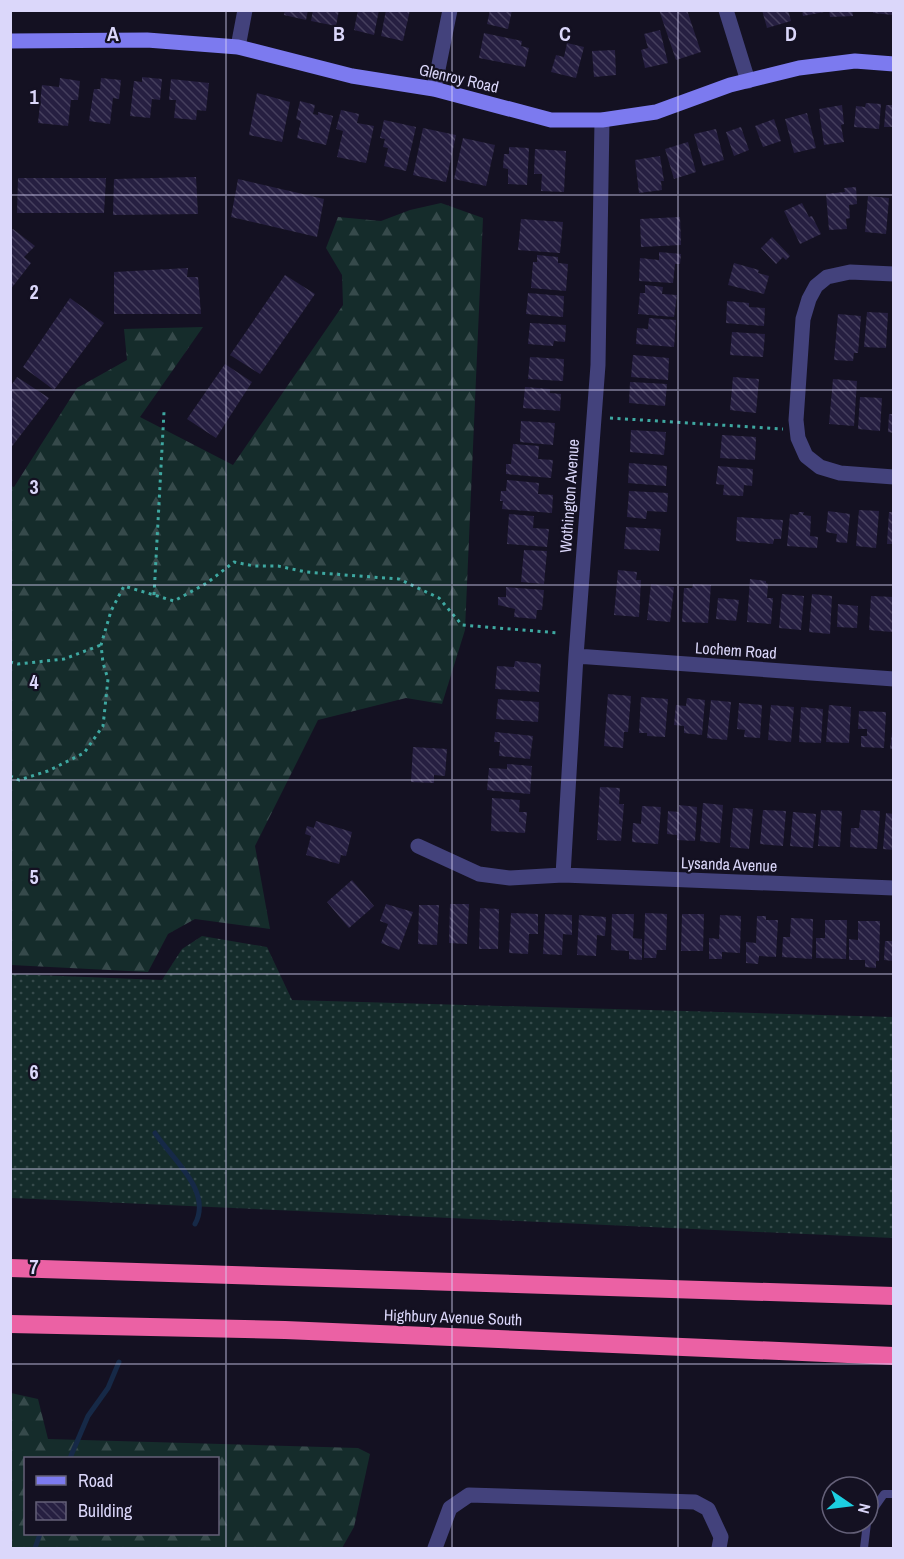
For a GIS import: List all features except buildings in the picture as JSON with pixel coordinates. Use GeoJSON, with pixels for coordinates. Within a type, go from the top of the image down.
{"type":"FeatureCollection","features":[{"type":"Feature","properties":{"kind":"highway"},"geometry":{"type":"LineString","coordinates":[[10,1268],[894,1296]]}},
{"type":"Feature","properties":{"kind":"highway","name":"Highbury Avenue South"},"geometry":{"type":"LineString","coordinates":[[10,1324],[285,1330],[894,1356]]}},
{"type":"Feature","properties":{"kind":"street"},"geometry":{"type":"LineString","coordinates":[[238,47],[245,10]]}},
{"type":"Feature","properties":{"kind":"street"},"geometry":{"type":"LineString","coordinates":[[434,89],[450,10]]}},
{"type":"Feature","properties":{"kind":"street"},"geometry":{"type":"LineString","coordinates":[[726,10],[748,81]]}},
{"type":"Feature","properties":{"kind":"street","name":"Glenroy Road"},"geometry":{"type":"LineString","coordinates":[[10,41],[147,40],[238,47],[352,76],[434,89],[551,120],[602,120],[656,112],[730,85],[799,68],[855,61],[894,64]]}},
{"type":"Feature","properties":{"kind":"street","name":"Wothington Avenue"},"geometry":{"type":"LineString","coordinates":[[563,875],[576,656],[598,365],[602,120]]}},
{"type":"Feature","properties":{"kind":"street"},"geometry":{"type":"LineString","coordinates":[[894,274],[850,272],[827,277],[816,286],[809,299],[803,320],[797,429],[798,438],[806,456],[820,467],[840,473],[894,477]]}},
{"type":"Feature","properties":{"kind":"street","name":"Lochem Road"},"geometry":{"type":"LineString","coordinates":[[576,656],[894,679]]}},
{"type":"Feature","properties":{"kind":"street","name":"Lysanda Avenue"},"geometry":{"type":"LineString","coordinates":[[418,846],[478,874],[510,878],[563,875],[894,888]]}},
{"type":"Feature","properties":{"kind":"street"},"geometry":{"type":"LineString","coordinates":[[435,1548],[450,1508],[469,1495],[695,1502],[708,1509],[721,1537],[719,1548]]}},
{"type":"Feature","properties":{"kind":"lane"},"geometry":{"type":"LineString","coordinates":[[880,1500],[884,1494],[894,1494]]}},
{"type":"Feature","properties":{"kind":"path"},"geometry":{"type":"LineString","coordinates":[[154,595],[164,411]]}},
{"type":"Feature","properties":{"kind":"path"},"geometry":{"type":"LineString","coordinates":[[593,417],[797,429]]}},
{"type":"Feature","properties":{"kind":"path"},"geometry":{"type":"LineString","coordinates":[[10,776],[19,780],[48,771],[84,753],[103,726],[108,679],[101,645],[111,611],[124,586],[174,601],[207,583],[234,562],[254,566],[278,566],[306,572],[399,579],[439,598],[462,625],[559,633]]}},
{"type":"Feature","properties":{"kind":"path"},"geometry":{"type":"LineString","coordinates":[[10,662],[18,664],[64,659],[101,645]]}},
{"type":"Feature","properties":{"kind":"green space"},"geometry":{"type":"Polygon","coordinates":[[[441,203],[483,218],[465,630],[442,704],[406,698],[318,720],[255,846],[270,929],[195,919],[168,934],[148,972],[11,965],[11,486],[14,487],[77,388],[127,360],[124,329],[203,327],[140,417],[233,465],[343,305],[342,275],[326,248],[338,217],[381,221],[410,210],[441,203]]]}},
{"type":"Feature","properties":{"kind":"green space"},"geometry":{"type":"Polygon","coordinates":[[[202,936],[267,947],[292,1000],[893,1017],[893,1238],[11,1198],[11,974],[162,980],[182,949],[202,936]]]}},
{"type":"Feature","properties":{"kind":"green space"},"geometry":{"type":"Polygon","coordinates":[[[11,1393],[38,1399],[48,1439],[358,1448],[370,1454],[354,1527],[342,1548],[11,1548],[11,1393]]]}},
{"type":"Feature","properties":{"kind":"waterway"},"geometry":{"type":"LineString","coordinates":[[155,1133],[194,1187],[199,1199],[199,1212],[195,1224]]}},
{"type":"Feature","properties":{"kind":"waterway"},"geometry":{"type":"LineString","coordinates":[[70,1457],[88,1416],[108,1388],[119,1362]]}},
{"type":"Feature","properties":{"kind":"waterway"},"geometry":{"type":"LineString","coordinates":[[35,1548],[40,1535]]}}]}
